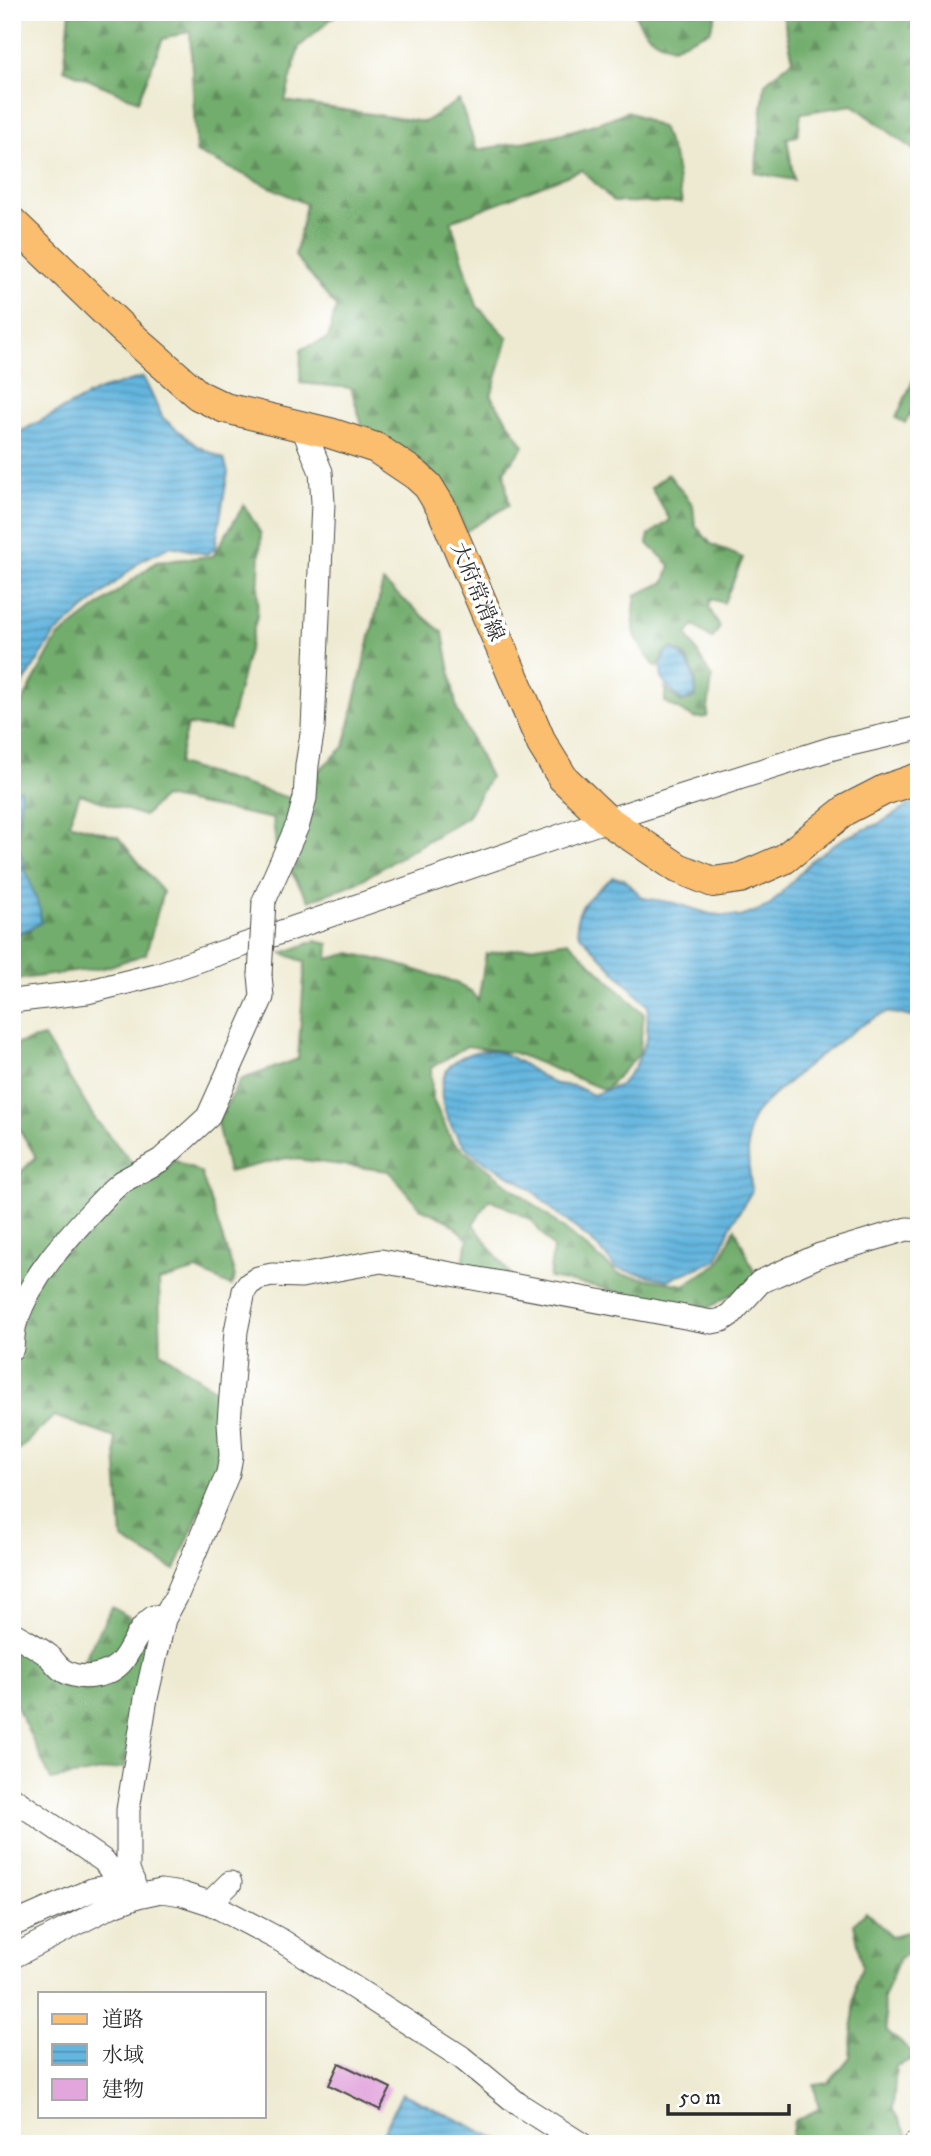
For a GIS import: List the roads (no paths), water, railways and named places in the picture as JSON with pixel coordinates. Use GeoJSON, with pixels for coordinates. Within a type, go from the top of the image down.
{"type":"FeatureCollection","features":[{"type":"Feature","properties":{"kind":"main road","name":"大府常滑線"},"geometry":{"type":"LineString","coordinates":[[12,222],[132,337],[198,395],[225,408],[302,426],[376,448],[397,460],[428,486],[447,520],[542,744],[563,778],[607,820],[678,867],[713,882],[740,878],[784,859],[847,809],[884,790],[919,778]]}},
{"type":"Feature","properties":{"kind":"street"},"geometry":{"type":"LineString","coordinates":[[12,1348],[15,1323],[36,1279],[58,1250],[111,1190],[161,1160],[208,1117],[262,997],[260,975],[264,901],[298,824],[305,798],[314,717],[323,503],[321,472],[302,426]]}},
{"type":"Feature","properties":{"kind":"street"},"geometry":{"type":"LineString","coordinates":[[12,1001],[87,992],[159,974],[607,820],[833,748],[919,728]]}},
{"type":"Feature","properties":{"kind":"street"},"geometry":{"type":"LineString","coordinates":[[130,1887],[129,1802],[146,1698],[164,1619],[176,1597],[228,1473],[236,1332],[244,1291],[249,1284],[272,1276],[301,1276],[381,1261],[712,1322],[731,1314],[760,1282],[820,1255],[915,1226]]}},
{"type":"Feature","properties":{"kind":"street"},"geometry":{"type":"LineString","coordinates":[[12,1633],[47,1655],[63,1671],[81,1677],[113,1670],[122,1661],[145,1623],[154,1617],[164,1619]]}},
{"type":"Feature","properties":{"kind":"street"},"geometry":{"type":"LineString","coordinates":[[12,1798],[104,1861],[130,1887]]}},
{"type":"Feature","properties":{"kind":"street"},"geometry":{"type":"LineString","coordinates":[[210,1903],[230,1883]]}},
{"type":"Feature","properties":{"kind":"street"},"geometry":{"type":"LineString","coordinates":[[12,1957],[111,1906],[130,1887]]}},
{"type":"Feature","properties":{"kind":"street"},"geometry":{"type":"LineString","coordinates":[[12,1926],[93,1890],[130,1887],[182,1894],[210,1903],[282,1941],[461,2057],[518,2104],[579,2143]]}},
{"type":"Feature","properties":{"kind":"water"},"geometry":{"type":"Polygon","coordinates":[[[143,377],[163,418],[197,446],[224,459],[228,472],[215,549],[206,554],[171,546],[142,560],[54,635],[12,702],[12,436],[97,391],[143,377]]]}},
{"type":"Feature","properties":{"kind":"water"},"geometry":{"type":"Polygon","coordinates":[[[673,649],[684,657],[694,682],[696,696],[682,701],[666,684],[661,674],[666,652],[673,649]]]}},
{"type":"Feature","properties":{"kind":"water"},"geometry":{"type":"Polygon","coordinates":[[[21,789],[17,843],[25,866],[12,867],[12,790],[21,789]]]}},
{"type":"Feature","properties":{"kind":"water"},"geometry":{"type":"Polygon","coordinates":[[[919,799],[919,1019],[891,1013],[875,1018],[817,1058],[754,1116],[748,1142],[752,1191],[731,1225],[717,1260],[668,1280],[615,1268],[594,1244],[532,1191],[482,1160],[460,1140],[444,1108],[442,1085],[445,1074],[462,1057],[488,1050],[499,1052],[521,1062],[553,1083],[574,1086],[593,1095],[620,1085],[635,1067],[647,1038],[648,1006],[579,934],[577,925],[586,901],[613,877],[624,879],[643,898],[675,903],[710,914],[741,917],[769,906],[813,859],[844,838],[880,823],[919,799]]]}},
{"type":"Feature","properties":{"kind":"water"},"geometry":{"type":"Polygon","coordinates":[[[26,870],[40,910],[41,923],[12,937],[12,871],[26,870]]]}},
{"type":"Feature","properties":{"kind":"water"},"geometry":{"type":"Polygon","coordinates":[[[402,2093],[508,2144],[401,2144],[382,2135],[402,2093]]]}}]}
